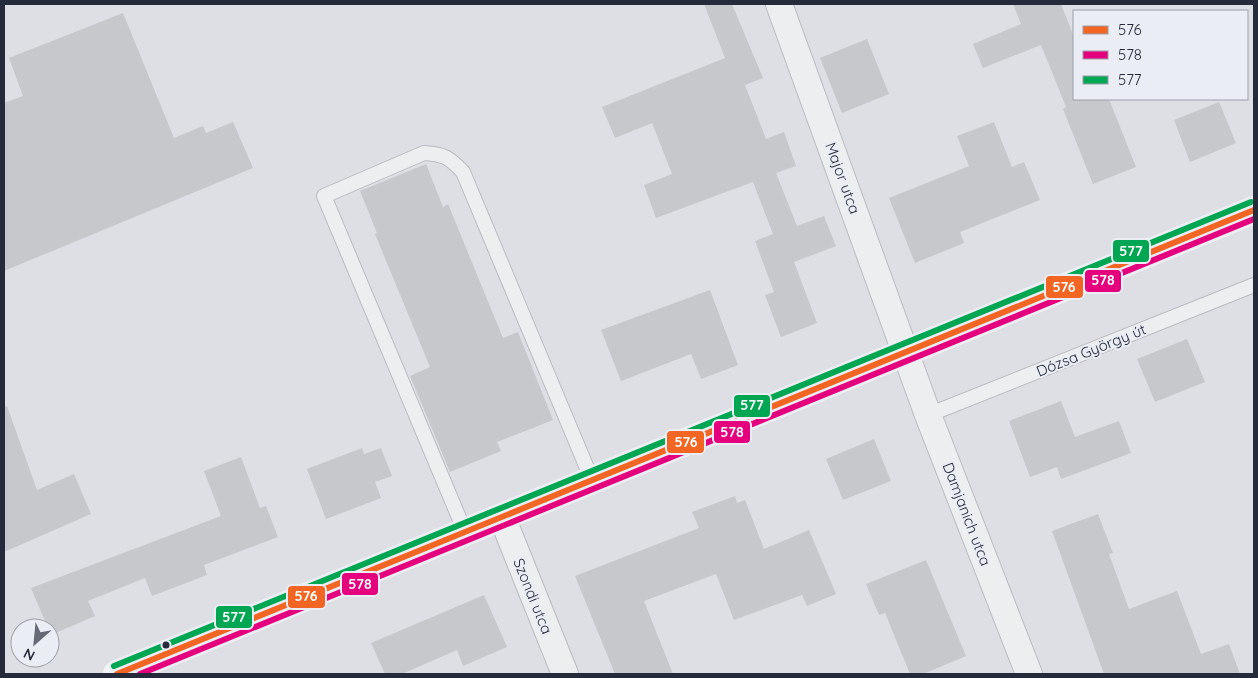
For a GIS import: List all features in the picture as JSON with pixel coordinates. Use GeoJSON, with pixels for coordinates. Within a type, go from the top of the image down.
{"type":"FeatureCollection","features":[{"type":"Feature","properties":{"kind":"main road"},"geometry":{"type":"LineString","coordinates":[[135,671],[465,532],[1254,210]]}},
{"type":"Feature","properties":{"kind":"street","name":"Major utca"},"geometry":{"type":"LineString","coordinates":[[779,4],[907,352]]}},
{"type":"Feature","properties":{"kind":"street","name":"Damjanich utca"},"geometry":{"type":"LineString","coordinates":[[907,352],[928,415],[1029,674]]}},
{"type":"Feature","properties":{"kind":"street","name":"Szondi utca"},"geometry":{"type":"LineString","coordinates":[[502,517],[565,674]]}},
{"type":"Feature","properties":{"kind":"lane"},"geometry":{"type":"LineString","coordinates":[[465,532],[324,196],[424,153],[439,154],[452,160],[463,172],[592,480]]}},
{"type":"Feature","properties":{"kind":"lane","name":"Dózsa György út"},"geometry":{"type":"LineString","coordinates":[[928,415],[1254,285]]}},
{"type":"Feature","properties":{"kind":"building"},"geometry":{"type":"Polygon","coordinates":[[[704,4],[732,4],[763,78],[745,85],[766,139],[784,132],[796,166],[776,173],[797,226],[824,216],[836,246],[794,262],[817,323],[781,337],[765,295],[774,292],[755,241],[773,234],[753,182],[656,218],[644,185],[672,174],[652,123],[615,138],[602,107],[725,58],[704,4]]]}},
{"type":"Feature","properties":{"kind":"building"},"geometry":{"type":"Polygon","coordinates":[[[1013,4],[1061,4],[1073,34],[1073,100],[1109,100],[1136,167],[1093,184],[1063,109],[1066,107],[1041,45],[983,68],[973,44],[1021,24],[1013,4]]]}},
{"type":"Feature","properties":{"kind":"building"},"geometry":{"type":"Polygon","coordinates":[[[123,13],[174,138],[203,126],[206,133],[233,122],[253,168],[4,271],[4,103],[23,96],[9,58],[123,13]]]}},
{"type":"Feature","properties":{"kind":"building"},"geometry":{"type":"Polygon","coordinates":[[[867,39],[889,94],[842,113],[820,58],[867,39]]]}},
{"type":"Feature","properties":{"kind":"building"},"geometry":{"type":"Polygon","coordinates":[[[1219,102],[1236,143],[1190,162],[1174,120],[1219,102]]]}},
{"type":"Feature","properties":{"kind":"building"},"geometry":{"type":"Polygon","coordinates":[[[994,122],[1012,167],[1024,162],[1040,200],[960,232],[964,243],[915,263],[889,198],[969,166],[957,136],[994,122]]]}},
{"type":"Feature","properties":{"kind":"building"},"geometry":{"type":"Polygon","coordinates":[[[426,164],[443,207],[448,204],[503,338],[518,332],[553,420],[497,442],[501,451],[450,472],[410,376],[430,367],[375,234],[377,233],[360,191],[426,164]]]}},
{"type":"Feature","properties":{"kind":"building"},"geometry":{"type":"Polygon","coordinates":[[[710,290],[738,365],[701,379],[691,354],[621,381],[601,330],[710,290]]]}},
{"type":"Feature","properties":{"kind":"building"},"geometry":{"type":"Polygon","coordinates":[[[1187,339],[1205,382],[1155,402],[1137,359],[1187,339]]]}},
{"type":"Feature","properties":{"kind":"building"},"geometry":{"type":"Polygon","coordinates":[[[1061,401],[1075,437],[1119,421],[1131,453],[1061,479],[1057,467],[1030,477],[1009,421],[1061,401]]]}},
{"type":"Feature","properties":{"kind":"building"},"geometry":{"type":"Polygon","coordinates":[[[7,406],[37,490],[74,474],[91,514],[4,552],[4,407],[7,406]]]}},
{"type":"Feature","properties":{"kind":"building"},"geometry":{"type":"Polygon","coordinates":[[[874,439],[891,481],[843,500],[826,459],[874,439]]]}},
{"type":"Feature","properties":{"kind":"building"},"geometry":{"type":"Polygon","coordinates":[[[362,448],[364,454],[381,448],[392,476],[375,482],[381,498],[326,519],[307,469],[362,448]]]}},
{"type":"Feature","properties":{"kind":"building"},"geometry":{"type":"Polygon","coordinates":[[[241,457],[260,508],[266,506],[278,537],[204,565],[207,575],[152,596],[145,578],[88,601],[95,616],[60,631],[60,618],[44,618],[31,588],[221,516],[204,471],[241,457]]]}},
{"type":"Feature","properties":{"kind":"building"},"geometry":{"type":"Polygon","coordinates":[[[735,496],[737,503],[745,500],[764,549],[809,530],[836,594],[807,606],[802,595],[734,620],[716,574],[644,601],[673,674],[615,674],[575,576],[699,528],[692,512],[735,496]]]}},
{"type":"Feature","properties":{"kind":"building"},"geometry":{"type":"Polygon","coordinates":[[[1098,514],[1113,553],[1109,554],[1129,609],[1177,591],[1201,654],[1229,644],[1240,674],[1104,674],[1052,531],[1098,514]]]}},
{"type":"Feature","properties":{"kind":"building"},"geometry":{"type":"Polygon","coordinates":[[[926,560],[966,656],[923,674],[910,674],[885,613],[879,615],[866,584],[926,560]]]}},
{"type":"Feature","properties":{"kind":"building"},"geometry":{"type":"Polygon","coordinates":[[[484,595],[507,647],[463,666],[457,650],[402,674],[385,674],[371,643],[484,595]]]}},
{"type":"Feature","properties":{"kind":"transit line","name":"577"},"geometry":{"type":"LineString","coordinates":[[114,666],[1251,202]]}},
{"type":"Feature","properties":{"kind":"transit line","name":"576"},"geometry":{"type":"LineString","coordinates":[[117,674],[1254,210]]}},
{"type":"Feature","properties":{"kind":"transit line","name":"578"},"geometry":{"type":"LineString","coordinates":[[140,674],[1254,219]]}}]}
